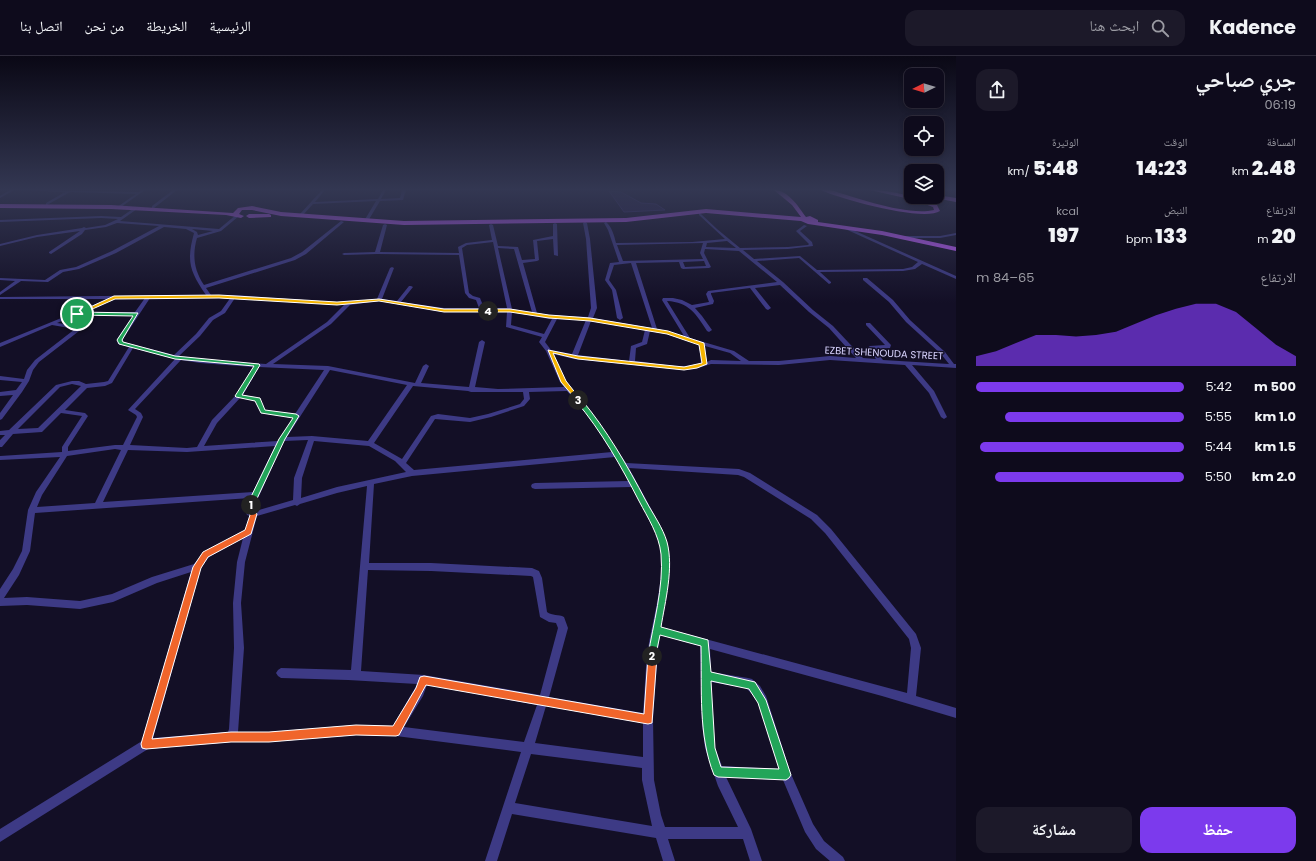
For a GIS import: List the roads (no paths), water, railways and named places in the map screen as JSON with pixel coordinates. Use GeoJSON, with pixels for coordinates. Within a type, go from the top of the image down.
{"type":"FeatureCollection","features":[{"type":"Feature","properties":{"kind":"main road"},"geometry":{"type":"LineString","coordinates":[[847,228],[919,240],[956,249]]}},
{"type":"Feature","properties":{"kind":"main road"},"geometry":{"type":"LineString","coordinates":[[919,240],[934,241],[956,246]]}},
{"type":"Feature","properties":{"kind":"street"},"geometry":{"type":"LineString","coordinates":[[51,253],[81,233],[84,228]]}},
{"type":"Feature","properties":{"kind":"street"},"geometry":{"type":"LineString","coordinates":[[0,245],[37,236],[95,228]]}},
{"type":"Feature","properties":{"kind":"street"},"geometry":{"type":"LineString","coordinates":[[0,279],[46,281],[62,271],[77,268],[114,252],[160,228]]}},
{"type":"Feature","properties":{"kind":"street"},"geometry":{"type":"LineString","coordinates":[[182,228],[220,230]]}},
{"type":"Feature","properties":{"kind":"street"},"geometry":{"type":"LineString","coordinates":[[187,228],[196,233],[191,254],[196,276],[209,296]]}},
{"type":"Feature","properties":{"kind":"street"},"geometry":{"type":"LineString","coordinates":[[195,237],[220,230],[223,228]]}},
{"type":"Feature","properties":{"kind":"street"},"geometry":{"type":"LineString","coordinates":[[203,287],[293,259],[304,253],[335,228]]}},
{"type":"Feature","properties":{"kind":"street"},"geometry":{"type":"LineString","coordinates":[[377,253],[384,228]]}},
{"type":"Feature","properties":{"kind":"street"},"geometry":{"type":"LineString","coordinates":[[492,228],[510,310],[508,325],[509,327],[545,336]]}},
{"type":"Feature","properties":{"kind":"street"},"geometry":{"type":"LineString","coordinates":[[555,228],[556,255]]}},
{"type":"Feature","properties":{"kind":"street"},"geometry":{"type":"LineString","coordinates":[[574,357],[594,308],[585,228]]}},
{"type":"Feature","properties":{"kind":"street"},"geometry":{"type":"LineString","coordinates":[[609,228],[621,262]]}},
{"type":"Feature","properties":{"kind":"street"},"geometry":{"type":"LineString","coordinates":[[715,228],[781,283],[831,328],[861,360]]}},
{"type":"Feature","properties":{"kind":"street"},"geometry":{"type":"LineString","coordinates":[[614,244],[704,245],[740,249],[788,248],[812,245],[798,231],[800,228]]}},
{"type":"Feature","properties":{"kind":"street"},"geometry":{"type":"LineString","coordinates":[[845,228],[956,278]]}},
{"type":"Feature","properties":{"kind":"street"},"geometry":{"type":"LineString","coordinates":[[903,237],[940,237],[956,234]]}},
{"type":"Feature","properties":{"kind":"street"},"geometry":{"type":"LineString","coordinates":[[520,262],[535,261],[537,259],[535,240],[556,237]]}},
{"type":"Feature","properties":{"kind":"street"},"geometry":{"type":"LineString","coordinates":[[704,245],[728,240]]}},
{"type":"Feature","properties":{"kind":"street"},"geometry":{"type":"LineString","coordinates":[[483,311],[478,299],[471,297],[466,293],[460,247],[463,245],[495,241]]}},
{"type":"Feature","properties":{"kind":"street"},"geometry":{"type":"LineString","coordinates":[[681,261],[683,268],[709,266],[702,253],[704,245]]}},
{"type":"Feature","properties":{"kind":"street"},"geometry":{"type":"LineString","coordinates":[[496,247],[516,248],[534,314]]}},
{"type":"Feature","properties":{"kind":"street"},"geometry":{"type":"LineString","coordinates":[[344,254],[460,254]]}},
{"type":"Feature","properties":{"kind":"street"},"geometry":{"type":"LineString","coordinates":[[752,260],[800,257],[829,283]]}},
{"type":"Feature","properties":{"kind":"street"},"geometry":{"type":"LineString","coordinates":[[620,318],[614,290],[607,280],[611,265],[633,261],[705,260]]}},
{"type":"Feature","properties":{"kind":"street"},"geometry":{"type":"LineString","coordinates":[[633,261],[655,330]]}},
{"type":"Feature","properties":{"kind":"street"},"geometry":{"type":"LineString","coordinates":[[816,271],[909,269],[918,266],[921,262]]}},
{"type":"Feature","properties":{"kind":"street"},"geometry":{"type":"LineString","coordinates":[[379,300],[392,268]]}},
{"type":"Feature","properties":{"kind":"street"},"geometry":{"type":"LineString","coordinates":[[0,297],[20,280]]}},
{"type":"Feature","properties":{"kind":"street"},"geometry":{"type":"LineString","coordinates":[[865,280],[891,301],[908,321],[943,353],[954,366]]}},
{"type":"Feature","properties":{"kind":"street"},"geometry":{"type":"LineString","coordinates":[[691,307],[711,303],[712,301],[708,294],[710,292],[781,283]]}},
{"type":"Feature","properties":{"kind":"street"},"geometry":{"type":"LineString","coordinates":[[751,286],[768,308]]}},
{"type":"Feature","properties":{"kind":"street"},"geometry":{"type":"LineString","coordinates":[[398,303],[411,287]]}},
{"type":"Feature","properties":{"kind":"street"},"geometry":{"type":"LineString","coordinates":[[0,297],[234,296],[348,304],[379,300],[444,310],[510,310],[556,317],[590,319],[673,334],[734,353],[748,363]]}},
{"type":"Feature","properties":{"kind":"street"},"geometry":{"type":"LineString","coordinates":[[98,505],[140,417],[139,414],[131,411],[132,409],[211,319],[223,312],[234,296]]}},
{"type":"Feature","properties":{"kind":"street"},"geometry":{"type":"LineString","coordinates":[[0,345],[77,314],[114,297]]}},
{"type":"Feature","properties":{"kind":"street"},"geometry":{"type":"LineString","coordinates":[[148,297],[136,314],[120,343],[177,357],[232,364],[328,368],[414,384],[471,390],[526,391],[568,389]]}},
{"type":"Feature","properties":{"kind":"street"},"geometry":{"type":"LineString","coordinates":[[689,340],[664,300],[678,299],[691,307],[700,315],[709,330]]}},
{"type":"Feature","properties":{"kind":"street"},"geometry":{"type":"LineString","coordinates":[[268,365],[329,323],[348,304]]}},
{"type":"Feature","properties":{"kind":"street"},"geometry":{"type":"LineString","coordinates":[[77,314],[136,314]]}},
{"type":"Feature","properties":{"kind":"street"},"geometry":{"type":"LineString","coordinates":[[556,317],[542,342],[549,351],[568,389],[593,418],[617,454],[658,530],[663,543],[665,556],[664,586],[653,649],[648,719],[648,780],[655,815],[669,861]]}},
{"type":"Feature","properties":{"kind":"street"},"geometry":{"type":"LineString","coordinates":[[0,418],[19,392],[37,360],[80,328],[53,324]]}},
{"type":"Feature","properties":{"kind":"street"},"geometry":{"type":"LineString","coordinates":[[868,324],[888,345],[888,347],[870,348],[881,361]]}},
{"type":"Feature","properties":{"kind":"street"},"geometry":{"type":"LineString","coordinates":[[632,363],[633,348],[645,343],[648,329]]}},
{"type":"Feature","properties":{"kind":"street"},"geometry":{"type":"LineString","coordinates":[[471,390],[482,342]]}},
{"type":"Feature","properties":{"kind":"street"},"geometry":{"type":"LineString","coordinates":[[702,344],[704,364]]}},
{"type":"Feature","properties":{"kind":"street"},"geometry":{"type":"LineString","coordinates":[[0,445],[10,433],[58,386],[66,384],[79,384],[85,386],[110,382],[132,346]]}},
{"type":"Feature","properties":{"kind":"street","name":"EZBET SHENOUDA STREET"},"geometry":{"type":"LineString","coordinates":[[549,351],[574,357],[684,368],[704,364],[785,363],[830,358],[954,366]]}},
{"type":"Feature","properties":{"kind":"street"},"geometry":{"type":"LineString","coordinates":[[908,364],[932,392],[944,417]]}},
{"type":"Feature","properties":{"kind":"street"},"geometry":{"type":"LineString","coordinates":[[199,450],[214,422],[238,396],[257,365]]}},
{"type":"Feature","properties":{"kind":"street"},"geometry":{"type":"LineString","coordinates":[[370,444],[426,366]]}},
{"type":"Feature","properties":{"kind":"street"},"geometry":{"type":"LineString","coordinates":[[254,514],[250,513],[250,507],[281,441],[328,368]]}},
{"type":"Feature","properties":{"kind":"street"},"geometry":{"type":"LineString","coordinates":[[0,378],[26,380]]}},
{"type":"Feature","properties":{"kind":"street"},"geometry":{"type":"LineString","coordinates":[[0,433],[37,431],[85,386]]}},
{"type":"Feature","properties":{"kind":"street"},"geometry":{"type":"LineString","coordinates":[[402,464],[434,417],[438,416],[470,420],[479,419],[522,405],[527,399],[526,391]]}},
{"type":"Feature","properties":{"kind":"street"},"geometry":{"type":"LineString","coordinates":[[0,394],[19,392]]}},
{"type":"Feature","properties":{"kind":"street"},"geometry":{"type":"LineString","coordinates":[[238,396],[258,399],[263,412],[296,416]]}},
{"type":"Feature","properties":{"kind":"street"},"geometry":{"type":"LineString","coordinates":[[0,596],[16,572],[26,551],[32,510],[39,494],[65,454],[65,447],[85,416],[82,414],[60,411]]}},
{"type":"Feature","properties":{"kind":"street"},"geometry":{"type":"LineString","coordinates":[[297,502],[298,478],[312,438]]}},
{"type":"Feature","properties":{"kind":"street"},"geometry":{"type":"LineString","coordinates":[[0,458],[65,454],[125,447],[199,450],[312,438],[370,444],[397,459],[412,473]]}},
{"type":"Feature","properties":{"kind":"street"},"geometry":{"type":"LineString","coordinates":[[254,514],[337,490],[412,473],[617,454]]}},
{"type":"Feature","properties":{"kind":"street"},"geometry":{"type":"LineString","coordinates":[[624,466],[739,472],[747,475],[814,518],[841,546],[913,637],[916,648],[911,700]]}},
{"type":"Feature","properties":{"kind":"street"},"geometry":{"type":"LineString","coordinates":[[356,675],[371,482]]}},
{"type":"Feature","properties":{"kind":"street"},"geometry":{"type":"LineString","coordinates":[[535,486],[633,484]]}},
{"type":"Feature","properties":{"kind":"street"},"geometry":{"type":"LineString","coordinates":[[32,510],[255,495]]}},
{"type":"Feature","properties":{"kind":"street"},"geometry":{"type":"LineString","coordinates":[[231,737],[234,729],[239,648],[237,603],[241,562],[254,514]]}},
{"type":"Feature","properties":{"kind":"street"},"geometry":{"type":"LineString","coordinates":[[146,744],[197,567],[206,555],[248,532]]}},
{"type":"Feature","properties":{"kind":"street"},"geometry":{"type":"LineString","coordinates":[[365,566],[526,571],[536,574],[538,578],[543,614],[548,618],[559,619],[563,624],[542,702],[491,861]]}},
{"type":"Feature","properties":{"kind":"street"},"geometry":{"type":"LineString","coordinates":[[0,602],[27,601],[80,605],[97,602],[114,598],[155,580],[197,567]]}},
{"type":"Feature","properties":{"kind":"street"},"geometry":{"type":"LineString","coordinates":[[656,630],[956,713]]}},
{"type":"Feature","properties":{"kind":"street"},"geometry":{"type":"LineString","coordinates":[[705,643],[710,748],[718,772],[747,833],[756,861]]}},
{"type":"Feature","properties":{"kind":"street"},"geometry":{"type":"LineString","coordinates":[[281,673],[356,675],[424,680],[542,702],[648,719]]}},
{"type":"Feature","properties":{"kind":"street"},"geometry":{"type":"LineString","coordinates":[[706,676],[748,683],[756,690],[762,700],[786,775],[809,828],[820,845],[839,861]]}},
{"type":"Feature","properties":{"kind":"street"},"geometry":{"type":"LineString","coordinates":[[396,731],[419,692],[424,680]]}},
{"type":"Feature","properties":{"kind":"street"},"geometry":{"type":"LineString","coordinates":[[0,836],[146,744],[231,737],[269,737],[356,730],[396,731],[648,762]]}},
{"type":"Feature","properties":{"kind":"street"},"geometry":{"type":"LineString","coordinates":[[718,772],[786,775]]}},
{"type":"Feature","properties":{"kind":"street"},"geometry":{"type":"LineString","coordinates":[[508,808],[660,833],[747,833]]}}]}
